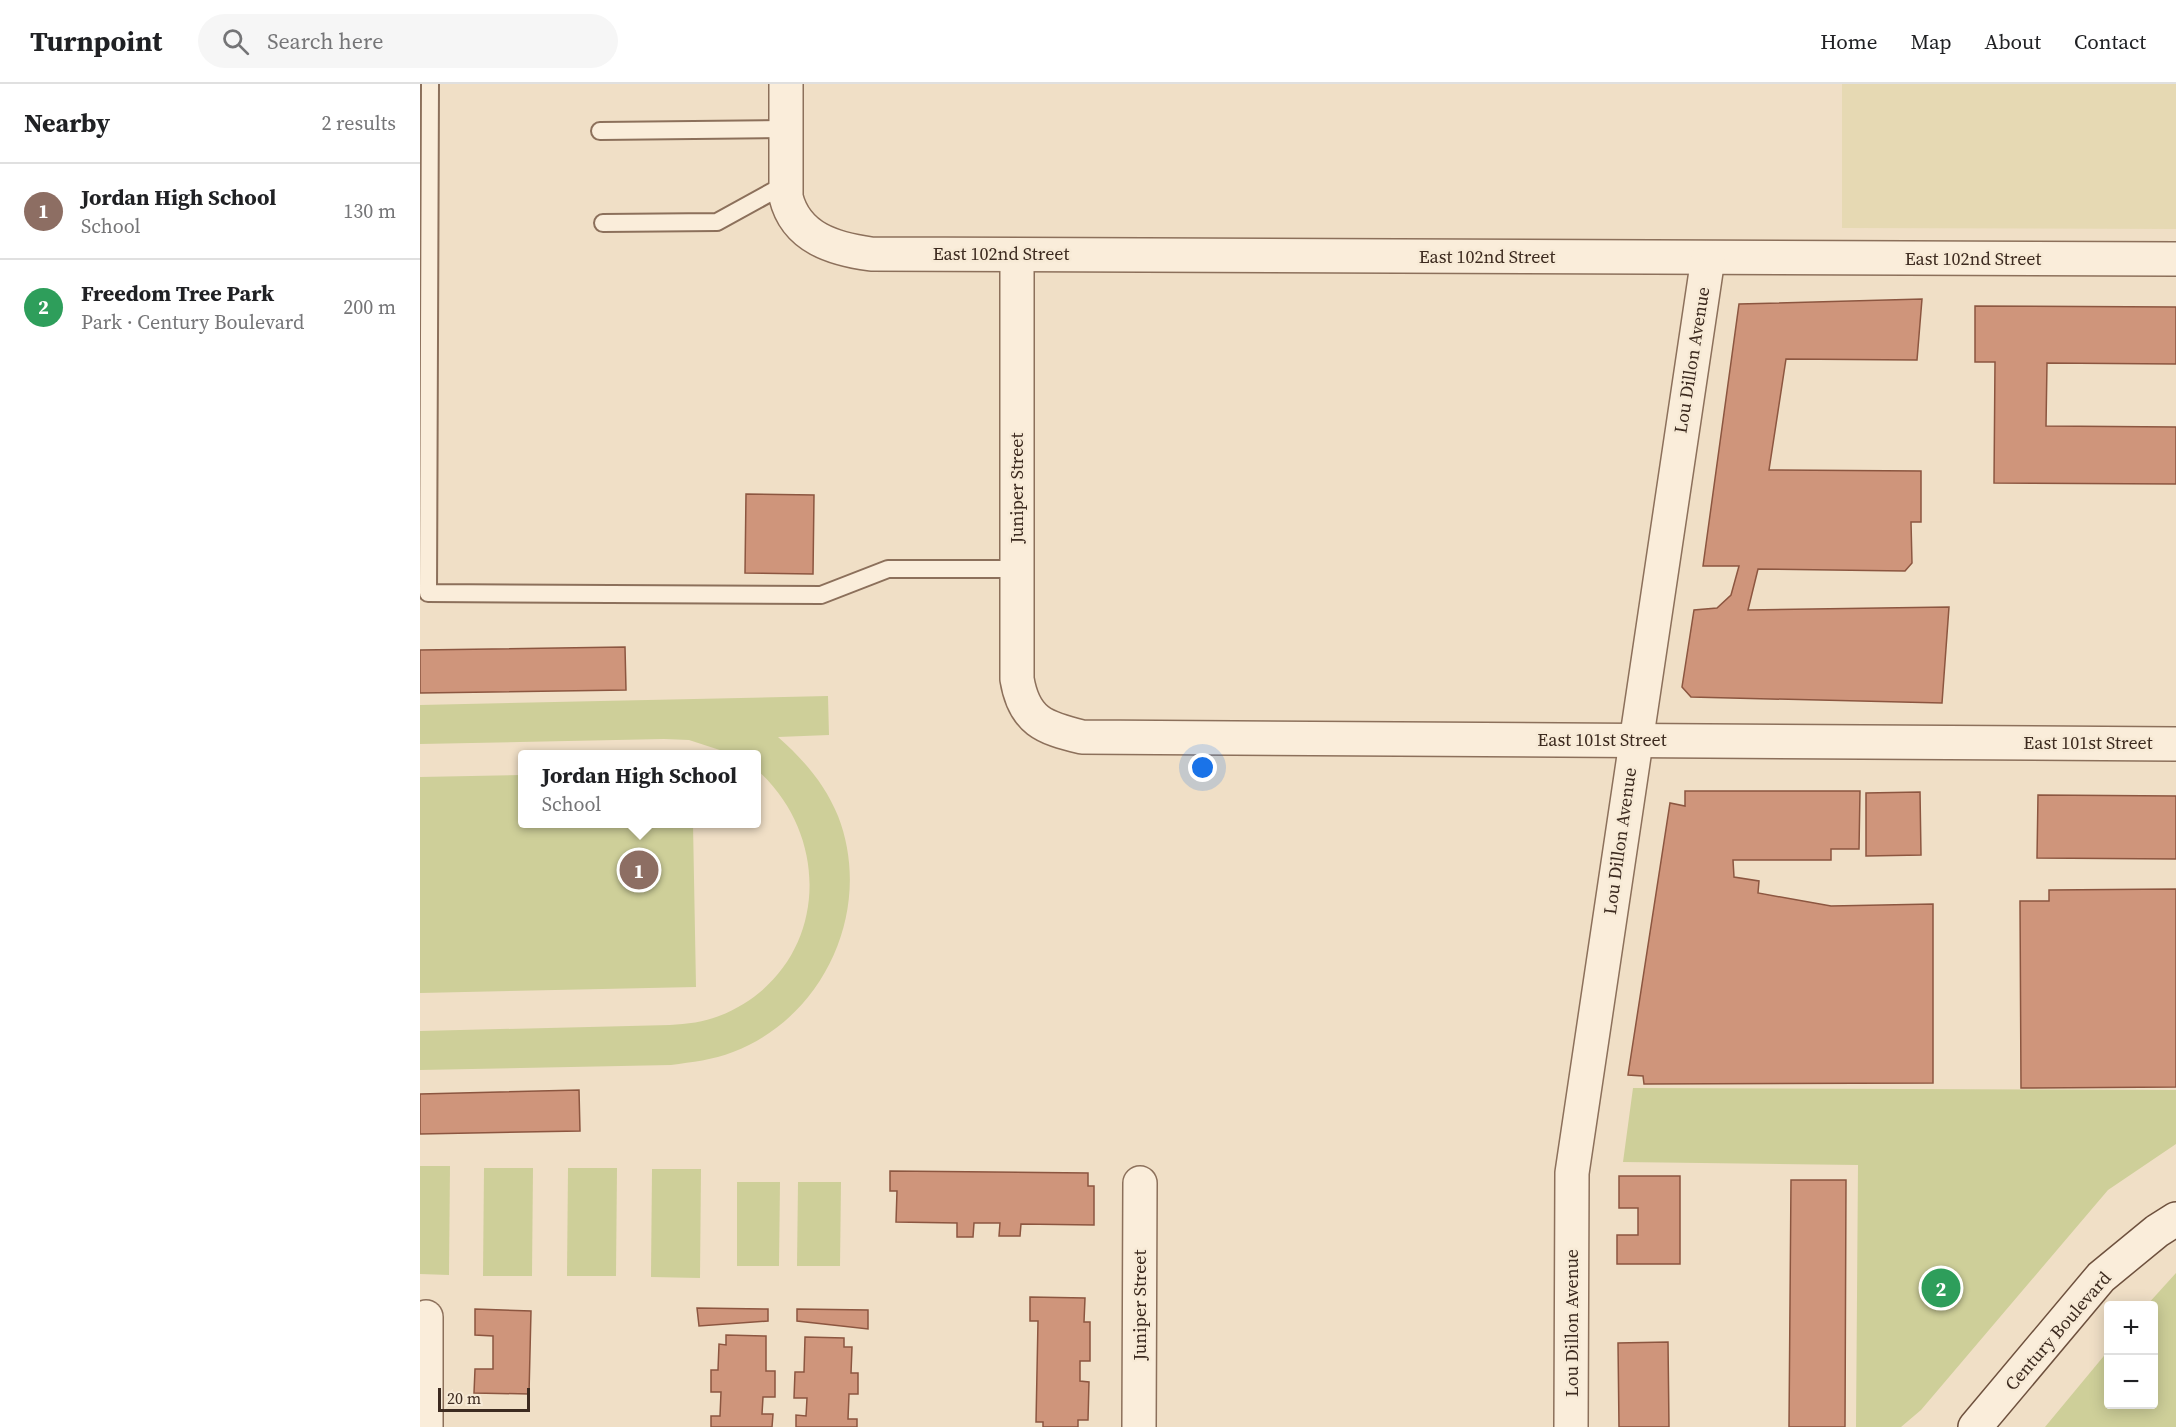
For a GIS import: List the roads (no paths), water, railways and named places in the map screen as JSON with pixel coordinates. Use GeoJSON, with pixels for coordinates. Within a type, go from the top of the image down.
{"type":"FeatureCollection","features":[{"type":"Feature","properties":{"kind":"street"},"geometry":{"type":"LineString","coordinates":[[786,84],[786,183]]}},
{"type":"Feature","properties":{"kind":"street","name":"East 102nd Street"},"geometry":{"type":"LineString","coordinates":[[786,183],[789,209],[805,229],[818,240],[834,248],[871,254],[2176,260]]}},
{"type":"Feature","properties":{"kind":"street","name":"Juniper Street"},"geometry":{"type":"LineString","coordinates":[[1017,255],[1017,679],[1020,700],[1033,718]]}},
{"type":"Feature","properties":{"kind":"street","name":"Lou Dillon Avenue"},"geometry":{"type":"LineString","coordinates":[[1571,1427],[1572,1173],[1708,258]]}},
{"type":"Feature","properties":{"kind":"street","name":"East 101st Street"},"geometry":{"type":"LineString","coordinates":[[1033,718],[1054,730],[1082,737],[2176,744]]}},
{"type":"Feature","properties":{"kind":"street","name":"Juniper Street"},"geometry":{"type":"LineString","coordinates":[[1139,1427],[1140,1183]]}},
{"type":"Feature","properties":{"kind":"street","name":"Century Boulevard"},"geometry":{"type":"LineString","coordinates":[[1975,1427],[2101,1277],[2157,1231],[2176,1219]]}},
{"type":"Feature","properties":{"kind":"street"},"geometry":{"type":"LineString","coordinates":[[426,1317],[426,1427]]}},
{"type":"Feature","properties":{"kind":"lane"},"geometry":{"type":"LineString","coordinates":[[430,84],[428,593],[820,595],[888,569],[1017,569]]}},
{"type":"Feature","properties":{"kind":"lane"},"geometry":{"type":"LineString","coordinates":[[600,131],[786,129]]}},
{"type":"Feature","properties":{"kind":"lane"},"geometry":{"type":"LineString","coordinates":[[603,223],[717,222],[786,183]]}},
{"type":"Feature","properties":{"kind":"place","name":"Jordan High School"},"geometry":{"type":"Point","coordinates":[639,870]}},
{"type":"Feature","properties":{"kind":"place","name":"Freedom Tree Park"},"geometry":{"type":"Point","coordinates":[1941,1288]}}]}
